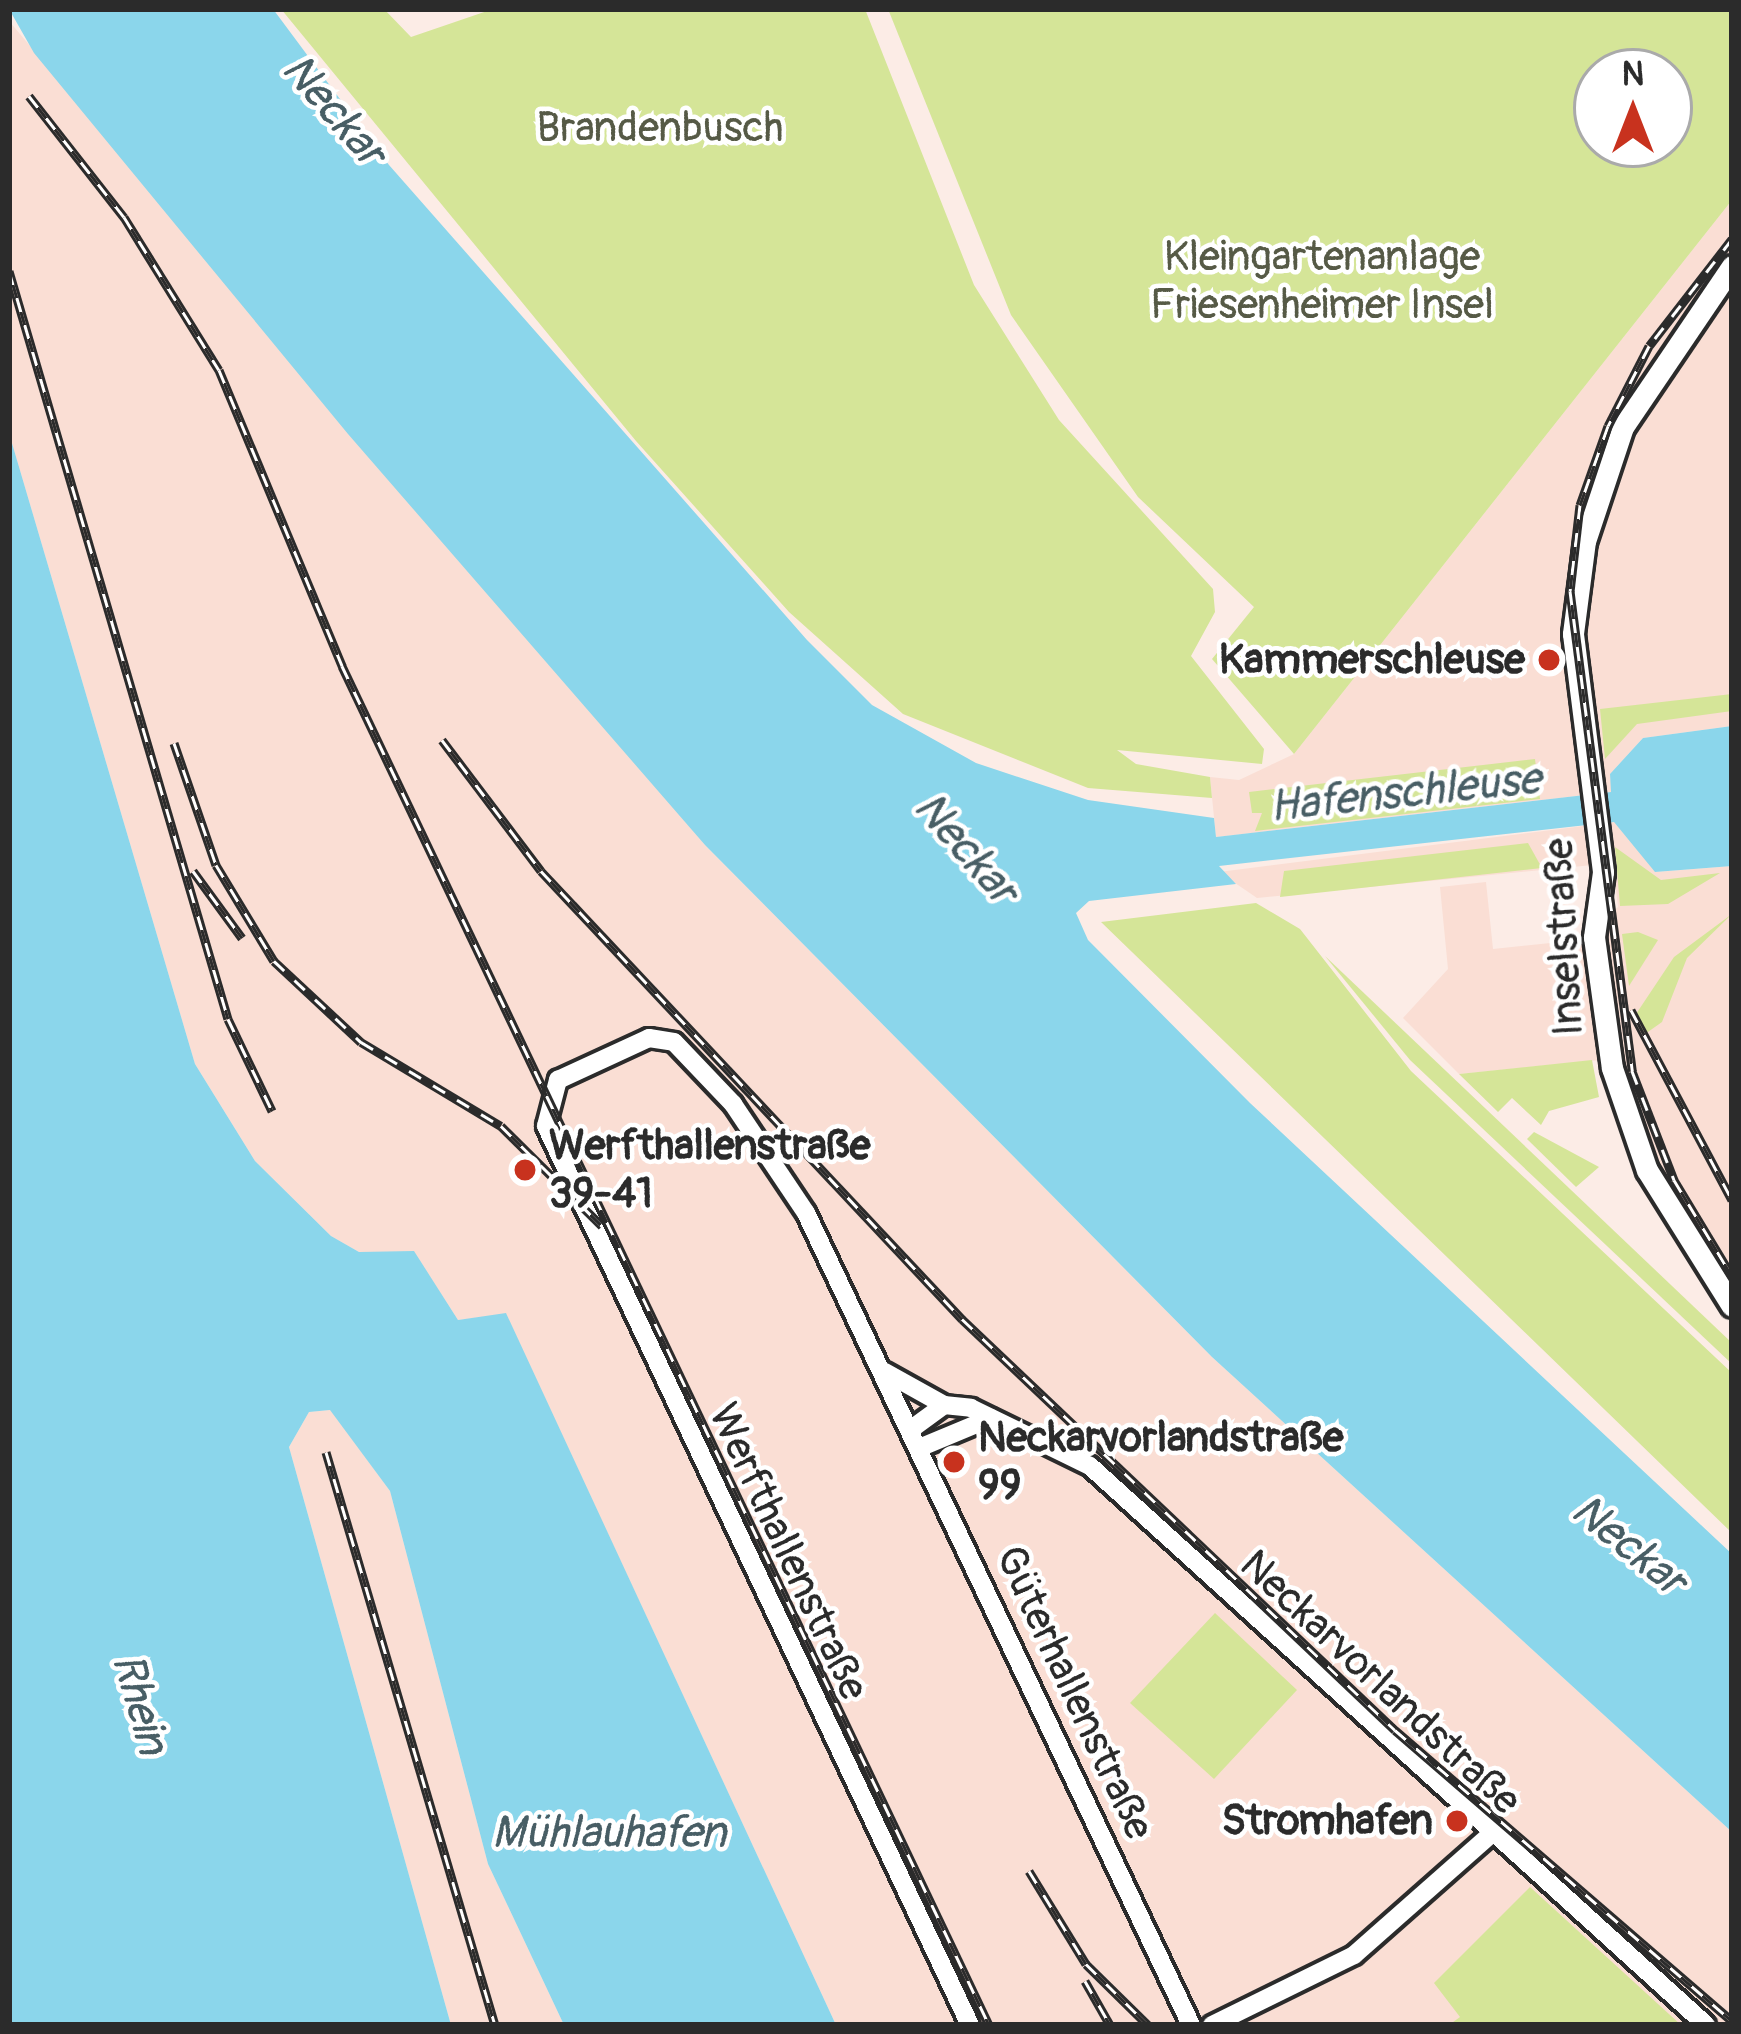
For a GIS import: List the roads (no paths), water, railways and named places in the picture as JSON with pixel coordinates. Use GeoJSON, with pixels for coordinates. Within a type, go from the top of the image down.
{"type":"FeatureCollection","features":[{"type":"Feature","properties":{"kind":"street","name":"Inselstraße"},"geometry":{"type":"LineString","coordinates":[[1732,266],[1656,366],[1589,521],[1573,634],[1601,853],[1594,937],[1619,1094],[1672,1218],[1732,1306]]}},
{"type":"Feature","properties":{"kind":"street","name":"Güterhallenstraße"},"geometry":{"type":"LineString","coordinates":[[544,1110],[558,1080],[638,1041],[674,1042],[773,1156],[883,1372],[1191,2025]]}},
{"type":"Feature","properties":{"kind":"street","name":"Werfthallenstraße"},"geometry":{"type":"LineString","coordinates":[[544,1110],[970,2025]]}},
{"type":"Feature","properties":{"kind":"street","name":"Neckarvorlandstraße"},"geometry":{"type":"LineString","coordinates":[[883,1372],[944,1405],[1062,1447],[1124,1494],[1490,1835],[1706,2025]]}},
{"type":"Feature","properties":{"kind":"street"},"geometry":{"type":"LineString","coordinates":[[915,1439],[944,1405]]}},
{"type":"Feature","properties":{"kind":"street"},"geometry":{"type":"LineString","coordinates":[[915,1439],[991,1418]]}},
{"type":"Feature","properties":{"kind":"street"},"geometry":{"type":"LineString","coordinates":[[1212,2025],[1354,1955],[1490,1835]]}},
{"type":"Feature","properties":{"kind":"water","name":"Neckar"},"geometry":{"type":"Polygon","coordinates":[[[9,9],[273,9],[389,165],[807,640],[872,705],[976,763],[1088,800],[1214,818],[1216,837],[1611,792],[1610,774],[1643,738],[1732,726],[1732,866],[1655,872],[1614,822],[1219,866],[1236,884],[1089,901],[1076,913],[1088,940],[1250,1103],[1732,1554],[1732,1832],[1212,1357],[705,845],[348,434],[34,53],[9,9]]]}},
{"type":"Feature","properties":{"kind":"water"},"geometry":{"type":"Polygon","coordinates":[[[9,433],[195,1064],[255,1161],[331,1236],[359,1252],[414,1251],[458,1320],[506,1313],[836,2025],[564,2025],[488,1864],[390,1491],[330,1410],[309,1412],[289,1447],[451,2025],[9,2025],[9,433]]]}},
{"type":"Feature","properties":{"kind":"railway"},"geometry":{"type":"LineString","coordinates":[[29,96],[124,217],[219,370],[342,666],[989,2025]]}},
{"type":"Feature","properties":{"kind":"railway"},"geometry":{"type":"LineString","coordinates":[[1732,239],[1649,346],[1608,426],[1580,505],[1570,591],[1632,1071],[1674,1180],[1732,1276]]}},
{"type":"Feature","properties":{"kind":"railway"},"geometry":{"type":"LineString","coordinates":[[9,271],[228,1019],[272,1111]]}},
{"type":"Feature","properties":{"kind":"railway"},"geometry":{"type":"LineString","coordinates":[[442,740],[541,871],[962,1319],[1395,1730],[1732,2021]]}},
{"type":"Feature","properties":{"kind":"railway"},"geometry":{"type":"LineString","coordinates":[[174,743],[216,865],[274,961],[361,1042],[501,1126],[602,1226]]}},
{"type":"Feature","properties":{"kind":"railway"},"geometry":{"type":"LineString","coordinates":[[193,871],[242,938]]}},
{"type":"Feature","properties":{"kind":"railway"},"geometry":{"type":"LineString","coordinates":[[1631,1010],[1732,1200]]}},
{"type":"Feature","properties":{"kind":"railway"},"geometry":{"type":"LineString","coordinates":[[326,1452],[495,2025]]}},
{"type":"Feature","properties":{"kind":"railway"},"geometry":{"type":"LineString","coordinates":[[1029,1871],[1086,1964],[1148,2025]]}},
{"type":"Feature","properties":{"kind":"railway"},"geometry":{"type":"LineString","coordinates":[[1085,1981],[1110,2025]]}},
{"type":"Feature","properties":{"kind":"place","name":"Kammerschleuse"},"geometry":{"type":"Point","coordinates":[1549,660]}},
{"type":"Feature","properties":{"kind":"place","name":"Werfthallenstraße 39-41"},"geometry":{"type":"Point","coordinates":[525,1170]}},
{"type":"Feature","properties":{"kind":"place","name":"Neckarvorlandstraße 99"},"geometry":{"type":"Point","coordinates":[954,1462]}},
{"type":"Feature","properties":{"kind":"place","name":"Stromhafen"},"geometry":{"type":"Point","coordinates":[1457,1821]}},
{"type":"Feature","properties":{"kind":"park label","name":"Brandenbusch"},"geometry":{"type":"Point","coordinates":[660,128]}},
{"type":"Feature","properties":{"kind":"park label","name":"Kleingartenanlage Friesenheimer Insel"},"geometry":{"type":"Point","coordinates":[1322,281]}},
{"type":"Feature","properties":{"kind":"water label","name":"Hafenschleuse"},"geometry":{"type":"Point","coordinates":[1405,794]}},
{"type":"Feature","properties":{"kind":"water label","name":"Rhein"},"geometry":{"type":"Point","coordinates":[139,1704]}},
{"type":"Feature","properties":{"kind":"water label","name":"Mühlauhafen"},"geometry":{"type":"Point","coordinates":[609,1834]}}]}
